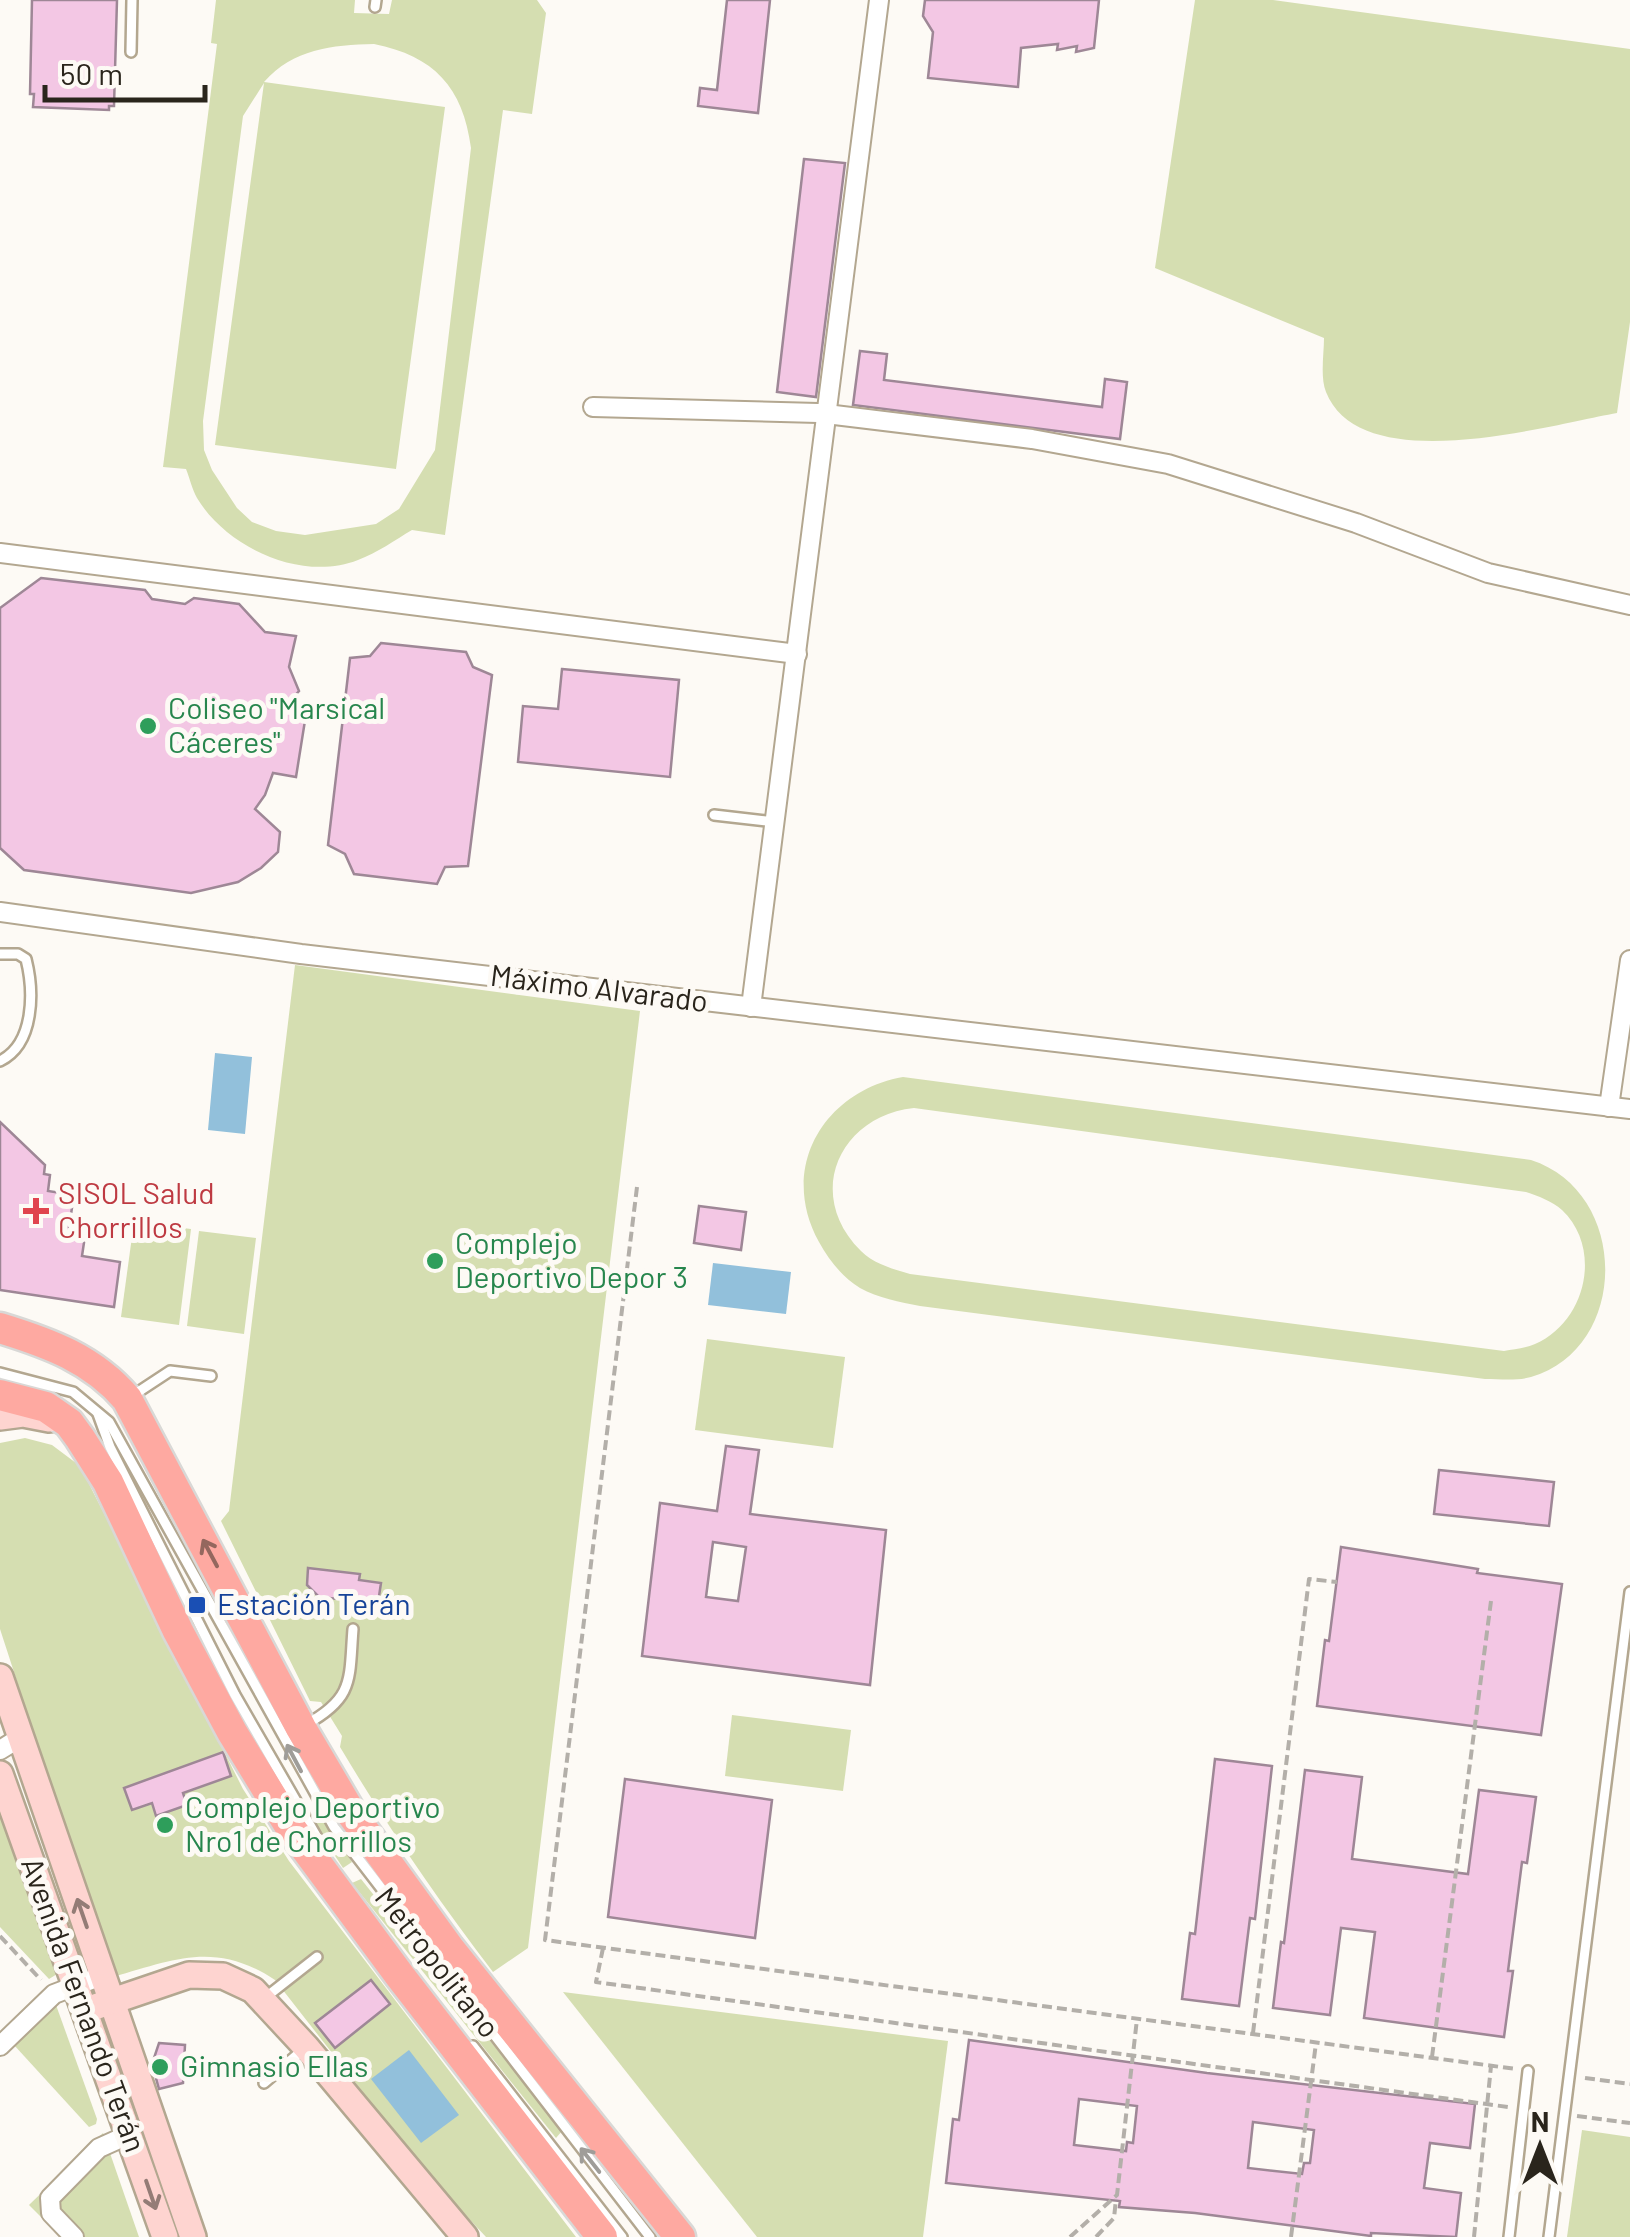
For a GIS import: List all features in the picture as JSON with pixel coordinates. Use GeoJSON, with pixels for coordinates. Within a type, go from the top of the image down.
{"type":"FeatureCollection","features":[{"type":"Feature","properties":{"kind":"main road"},"geometry":{"type":"LineString","coordinates":[[0,1328],[32,1338],[97,1369],[127,1399],[301,1728],[352,1814],[449,1948],[680,2237]]}},
{"type":"Feature","properties":{"kind":"main road"},"geometry":{"type":"LineString","coordinates":[[0,1336],[32,1338]]}},
{"type":"Feature","properties":{"kind":"main road"},"geometry":{"type":"LineString","coordinates":[[0,1395],[46,1407],[69,1422],[89,1426]]}},
{"type":"Feature","properties":{"kind":"main road"},"geometry":{"type":"LineString","coordinates":[[0,1417],[36,1416],[63,1425],[89,1426]]}},
{"type":"Feature","properties":{"kind":"main road"},"geometry":{"type":"LineString","coordinates":[[89,1426],[108,1482],[178,1631],[232,1732],[292,1830],[602,2237]]}},
{"type":"Feature","properties":{"kind":"main road","name":"Avenida Fernando Terán"},"geometry":{"type":"LineString","coordinates":[[0,1678],[10,1743],[104,1975],[193,2237]]}},
{"type":"Feature","properties":{"kind":"main road","name":"Avenida Fernando Terán"},"geometry":{"type":"LineString","coordinates":[[0,1774],[65,1989],[86,2010],[165,2237]]}},
{"type":"Feature","properties":{"kind":"main road"},"geometry":{"type":"LineString","coordinates":[[86,2010],[189,1974],[223,1976],[253,1990],[306,2047],[465,2237]]}},
{"type":"Feature","properties":{"kind":"street"},"geometry":{"type":"LineString","coordinates":[[751,1007],[878,0]]}},
{"type":"Feature","properties":{"kind":"street"},"geometry":{"type":"LineString","coordinates":[[593,407],[827,414],[1032,439],[1168,464],[1356,523],[1488,573],[1630,605]]}},
{"type":"Feature","properties":{"kind":"street"},"geometry":{"type":"LineString","coordinates":[[0,553],[797,654]]}},
{"type":"Feature","properties":{"kind":"street","name":"Máximo Alvarado"},"geometry":{"type":"LineString","coordinates":[[0,912],[301,954],[1630,1109]]}},
{"type":"Feature","properties":{"kind":"street"},"geometry":{"type":"LineString","coordinates":[[1610,1106],[1630,960]]}},
{"type":"Feature","properties":{"kind":"street"},"geometry":{"type":"LineString","coordinates":[[0,2046],[65,1989],[104,1975]]}},
{"type":"Feature","properties":{"kind":"street"},"geometry":{"type":"LineString","coordinates":[[74,2237],[50,2212],[50,2198],[100,2148],[130,2134]]}},
{"type":"Feature","properties":{"kind":"lane"},"geometry":{"type":"LineString","coordinates":[[131,52],[132,0]]}},
{"type":"Feature","properties":{"kind":"lane"},"geometry":{"type":"LineString","coordinates":[[714,815],[776,822]]}},
{"type":"Feature","properties":{"kind":"lane"},"geometry":{"type":"LineString","coordinates":[[0,954],[18,954],[26,959],[30,1007],[16,1050],[0,1061]]}},
{"type":"Feature","properties":{"kind":"lane"},"geometry":{"type":"LineString","coordinates":[[127,1399],[170,1371],[211,1376]]}},
{"type":"Feature","properties":{"kind":"lane","name":"Metropolitano"},"geometry":{"type":"LineString","coordinates":[[0,1372],[72,1392],[89,1426],[108,1422],[126,1448],[334,1827],[650,2237]]}},
{"type":"Feature","properties":{"kind":"lane"},"geometry":{"type":"LineString","coordinates":[[89,1426],[110,1447],[235,1695],[329,1857]]}},
{"type":"Feature","properties":{"kind":"lane"},"geometry":{"type":"LineString","coordinates":[[1548,2237],[1630,1592]]}},
{"type":"Feature","properties":{"kind":"lane"},"geometry":{"type":"LineString","coordinates":[[301,1728],[328,1713],[348,1687],[354,1629]]}},
{"type":"Feature","properties":{"kind":"lane","name":"Metropolitano"},"geometry":{"type":"LineString","coordinates":[[349,1887],[402,1959]]}},
{"type":"Feature","properties":{"kind":"lane"},"geometry":{"type":"LineString","coordinates":[[264,1999],[317,1957]]}},
{"type":"Feature","properties":{"kind":"lane","name":"Metropolitano"},"geometry":{"type":"LineString","coordinates":[[460,2030],[622,2237]]}},
{"type":"Feature","properties":{"kind":"lane"},"geometry":{"type":"LineString","coordinates":[[264,2083],[306,2047]]}},
{"type":"Feature","properties":{"kind":"lane"},"geometry":{"type":"LineString","coordinates":[[1508,2237],[1528,2071]]}},
{"type":"Feature","properties":{"kind":"path"},"geometry":{"type":"LineString","coordinates":[[636,1187],[545,1940],[1528,2071]]}},
{"type":"Feature","properties":{"kind":"path"},"geometry":{"type":"LineString","coordinates":[[1253,2034],[1309,1579],[1336,1582]]}},
{"type":"Feature","properties":{"kind":"path"},"geometry":{"type":"LineString","coordinates":[[1432,2058],[1491,1601]]}},
{"type":"Feature","properties":{"kind":"path"},"geometry":{"type":"LineString","coordinates":[[0,1936],[65,1989]]}},
{"type":"Feature","properties":{"kind":"path"},"geometry":{"type":"LineString","coordinates":[[603,1948],[596,1982],[1524,2109]]}},
{"type":"Feature","properties":{"kind":"path"},"geometry":{"type":"LineString","coordinates":[[1096,2237],[1114,2218],[1137,2019]]}},
{"type":"Feature","properties":{"kind":"path"},"geometry":{"type":"LineString","coordinates":[[1291,2237],[1316,2042]]}},
{"type":"Feature","properties":{"kind":"path"},"geometry":{"type":"LineString","coordinates":[[1474,2237],[1491,2066]]}},
{"type":"Feature","properties":{"kind":"path"},"geometry":{"type":"LineString","coordinates":[[1570,2076],[1630,2084]]}},
{"type":"Feature","properties":{"kind":"path"},"geometry":{"type":"LineString","coordinates":[[1565,2115],[1630,2123]]}},
{"type":"Feature","properties":{"kind":"path"},"geometry":{"type":"LineString","coordinates":[[1070,2237],[1117,2195]]}},
{"type":"Feature","properties":{"kind":"green space"},"geometry":{"type":"Polygon","coordinates":[[[216,0],[355,0],[354,13],[389,14],[392,0],[537,0],[546,13],[532,114],[503,110],[445,535],[412,530],[358,560],[336,566],[290,563],[268,556],[227,532],[197,498],[186,469],[163,467],[217,44],[211,43],[216,0]],[[374,44],[314,51],[288,62],[264,82],[445,107],[396,469],[215,445],[264,83],[243,116],[203,421],[204,450],[237,508],[252,522],[276,531],[305,535],[376,524],[399,509],[435,450],[471,148],[453,91],[429,66],[395,49],[374,44]]]}},
{"type":"Feature","properties":{"kind":"green space"},"geometry":{"type":"Polygon","coordinates":[[[1195,0],[1273,0],[1630,49],[1630,322],[1617,413],[1459,440],[1416,440],[1377,434],[1346,419],[1326,392],[1324,338],[1155,268],[1195,0]]]}},
{"type":"Feature","properties":{"kind":"green space","name":"Complejo Deportivo Depor 3"},"geometry":{"type":"Polygon","coordinates":[[[295,965],[640,1011],[528,1948],[493,1972],[376,1805],[340,1747],[342,1736],[321,1702],[310,1701],[221,1521],[229,1511],[295,965]]]}},
{"type":"Feature","properties":{"kind":"green space"},"geometry":{"type":"Polygon","coordinates":[[[903,1077],[1531,1160],[1563,1177],[1587,1203],[1601,1235],[1605,1270],[1601,1304],[1587,1335],[1563,1361],[1531,1377],[1508,1380],[920,1306],[882,1297],[853,1284],[827,1255],[808,1214],[804,1187],[807,1161],[816,1137],[851,1098],[875,1085],[903,1077]],[[914,1108],[888,1114],[866,1126],[849,1142],[833,1183],[835,1206],[844,1229],[861,1251],[878,1263],[910,1274],[1504,1351],[1531,1345],[1552,1334],[1577,1302],[1583,1283],[1585,1264],[1575,1226],[1558,1207],[1526,1192],[914,1108]]]}},
{"type":"Feature","properties":{"kind":"green space"},"geometry":{"type":"Polygon","coordinates":[[[134,1222],[191,1229],[179,1325],[121,1317],[134,1222]]]}},
{"type":"Feature","properties":{"kind":"green space"},"geometry":{"type":"Polygon","coordinates":[[[199,1231],[256,1238],[244,1334],[187,1326],[199,1231]]]}},
{"type":"Feature","properties":{"kind":"green space"},"geometry":{"type":"Polygon","coordinates":[[[707,1339],[845,1357],[833,1448],[695,1430],[707,1339]]]}},
{"type":"Feature","properties":{"kind":"green space","name":"Complejo Deportivo Nro1 de Chorrillos"},"geometry":{"type":"Polygon","coordinates":[[[25,1438],[52,1445],[80,1466],[243,1789],[289,1861],[576,2237],[486,2237],[422,2168],[275,1980],[254,1968],[214,1957],[195,1957],[113,1977],[0,1629],[0,1443],[25,1438]]]}},
{"type":"Feature","properties":{"kind":"green space"},"geometry":{"type":"Polygon","coordinates":[[[732,1715],[851,1730],[843,1791],[725,1776],[732,1715]]]}},
{"type":"Feature","properties":{"kind":"green space"},"geometry":{"type":"Polygon","coordinates":[[[0,1805],[62,1971],[49,1979],[0,1927],[0,1805]]]}},
{"type":"Feature","properties":{"kind":"green space"},"geometry":{"type":"Polygon","coordinates":[[[318,1810],[352,1862],[343,1868],[309,1816],[318,1810]]]}},
{"type":"Feature","properties":{"kind":"green space"},"geometry":{"type":"Polygon","coordinates":[[[361,1879],[562,2131],[556,2138],[352,1883],[361,1879]]]}},
{"type":"Feature","properties":{"kind":"green space"},"geometry":{"type":"Polygon","coordinates":[[[563,1992],[948,2041],[923,2237],[757,2237],[563,1992]]]}},
{"type":"Feature","properties":{"kind":"green space"},"geometry":{"type":"Polygon","coordinates":[[[56,2005],[97,2119],[89,2127],[14,2045],[56,2005]]]}},
{"type":"Feature","properties":{"kind":"green space"},"geometry":{"type":"Polygon","coordinates":[[[1582,2130],[1630,2137],[1630,2237],[1567,2237],[1582,2130]]]}},
{"type":"Feature","properties":{"kind":"green space"},"geometry":{"type":"Polygon","coordinates":[[[103,2133],[139,2237],[61,2237],[29,2205],[103,2133]]]}},
{"type":"Feature","properties":{"kind":"water"},"geometry":{"type":"Polygon","coordinates":[[[215,1053],[252,1057],[245,1134],[208,1130],[215,1053]]]}},
{"type":"Feature","properties":{"kind":"water"},"geometry":{"type":"Polygon","coordinates":[[[713,1263],[791,1272],[786,1314],[708,1305],[713,1263]]]}},
{"type":"Feature","properties":{"kind":"water"},"geometry":{"type":"Polygon","coordinates":[[[409,2050],[459,2115],[421,2143],[371,2079],[409,2050]]]}},
{"type":"Feature","properties":{"kind":"building"},"geometry":{"type":"Polygon","coordinates":[[[32,0],[117,0],[114,106],[109,106],[109,110],[33,107],[32,0]]]}},
{"type":"Feature","properties":{"kind":"building"},"geometry":{"type":"Polygon","coordinates":[[[727,0],[770,0],[758,113],[698,106],[700,88],[717,90],[727,0]]]}},
{"type":"Feature","properties":{"kind":"building"},"geometry":{"type":"Polygon","coordinates":[[[925,0],[1099,0],[1094,48],[1076,52],[1077,46],[1057,50],[1058,44],[1021,48],[1018,87],[928,78],[933,32],[923,16],[925,0]]]}},
{"type":"Feature","properties":{"kind":"building"},"geometry":{"type":"Polygon","coordinates":[[[804,159],[845,163],[816,397],[777,392],[804,159]]]}},
{"type":"Feature","properties":{"kind":"building"},"geometry":{"type":"Polygon","coordinates":[[[860,351],[887,354],[884,380],[1102,407],[1105,379],[1127,382],[1120,439],[853,405],[860,351]]]}},
{"type":"Feature","properties":{"kind":"building"},"geometry":{"type":"Polygon","coordinates":[[[41,578],[145,590],[152,599],[185,604],[194,598],[239,604],[265,632],[296,636],[289,667],[299,691],[293,698],[307,708],[296,777],[273,773],[255,809],[280,832],[278,852],[261,868],[238,882],[191,893],[24,870],[0,848],[0,608],[41,578]]]}},
{"type":"Feature","properties":{"kind":"building"},"geometry":{"type":"Polygon","coordinates":[[[381,643],[466,652],[473,667],[492,675],[468,866],[445,867],[437,884],[354,874],[345,854],[328,845],[350,658],[370,656],[381,643]]]}},
{"type":"Feature","properties":{"kind":"building"},"geometry":{"type":"Polygon","coordinates":[[[562,669],[679,680],[670,777],[518,762],[523,706],[558,709],[562,669]]]}},
{"type":"Feature","properties":{"kind":"building","name":"SISOL Salud Chorrillos"},"geometry":{"type":"Polygon","coordinates":[[[0,1122],[45,1165],[44,1174],[50,1175],[48,1191],[74,1195],[69,1227],[86,1229],[82,1256],[120,1262],[114,1307],[0,1290],[0,1122]]]}},
{"type":"Feature","properties":{"kind":"building"},"geometry":{"type":"Polygon","coordinates":[[[699,1206],[746,1212],[741,1250],[694,1243],[699,1206]]]}},
{"type":"Feature","properties":{"kind":"building"},"geometry":{"type":"Polygon","coordinates":[[[726,1446],[759,1450],[750,1514],[886,1530],[870,1685],[642,1656],[660,1503],[717,1511],[726,1446]],[[713,1542],[706,1597],[738,1601],[746,1547],[713,1542]]]}},
{"type":"Feature","properties":{"kind":"building"},"geometry":{"type":"Polygon","coordinates":[[[1439,1470],[1554,1482],[1549,1526],[1434,1514],[1439,1470]]]}},
{"type":"Feature","properties":{"kind":"building"},"geometry":{"type":"Polygon","coordinates":[[[1341,1547],[1478,1569],[1477,1573],[1562,1584],[1541,1735],[1317,1706],[1341,1547]]]}},
{"type":"Feature","properties":{"kind":"building"},"geometry":{"type":"Polygon","coordinates":[[[308,1568],[360,1574],[359,1580],[381,1583],[378,1603],[319,1597],[307,1585],[308,1568]]]}},
{"type":"Feature","properties":{"kind":"building"},"geometry":{"type":"Polygon","coordinates":[[[223,1752],[231,1776],[183,1793],[187,1805],[156,1816],[152,1803],[132,1810],[124,1788],[223,1752]]]}},
{"type":"Feature","properties":{"kind":"building"},"geometry":{"type":"Polygon","coordinates":[[[1215,1759],[1272,1766],[1255,1919],[1250,1918],[1239,2006],[1182,1999],[1190,1933],[1195,1934],[1215,1759]]]}},
{"type":"Feature","properties":{"kind":"building"},"geometry":{"type":"Polygon","coordinates":[[[1305,1770],[1362,1777],[1352,1859],[1468,1874],[1479,1790],[1536,1797],[1527,1863],[1522,1862],[1504,2037],[1364,2018],[1375,1932],[1341,1928],[1330,2015],[1273,2008],[1305,1770]]]}},
{"type":"Feature","properties":{"kind":"building"},"geometry":{"type":"Polygon","coordinates":[[[625,1779],[772,1800],[755,1938],[608,1917],[625,1779]]]}},
{"type":"Feature","properties":{"kind":"building"},"geometry":{"type":"Polygon","coordinates":[[[371,1980],[390,2004],[335,2048],[315,2023],[371,1980]]]}},
{"type":"Feature","properties":{"kind":"building"},"geometry":{"type":"Polygon","coordinates":[[[969,2040],[1475,2104],[1470,2148],[1430,2143],[1424,2188],[1461,2193],[1456,2237],[1371,2236],[1119,2207],[1120,2201],[946,2183],[953,2119],[959,2120],[969,2040]],[[1079,2099],[1074,2145],[1126,2151],[1127,2142],[1133,2143],[1137,2106],[1079,2099]],[[1253,2122],[1248,2168],[1302,2174],[1304,2163],[1310,2163],[1314,2130],[1253,2122]]]}},
{"type":"Feature","properties":{"kind":"building"},"geometry":{"type":"Polygon","coordinates":[[[159,2043],[185,2045],[183,2083],[159,2089],[152,2064],[159,2043]]]}},
{"type":"Feature","properties":{"kind":"place","name":"Coliseo \"Marsical Cáceres\""},"geometry":{"type":"Point","coordinates":[148,726]}},
{"type":"Feature","properties":{"kind":"place","name":"SISOL Salud Chorrillos"},"geometry":{"type":"Point","coordinates":[36,1211]}},
{"type":"Feature","properties":{"kind":"place","name":"Complejo Deportivo Depor 3"},"geometry":{"type":"Point","coordinates":[435,1261]}},
{"type":"Feature","properties":{"kind":"place","name":"Estación Terán"},"geometry":{"type":"Point","coordinates":[197,1605]}},
{"type":"Feature","properties":{"kind":"place","name":"Complejo Deportivo Nro1 de Chorrillos"},"geometry":{"type":"Point","coordinates":[165,1825]}},
{"type":"Feature","properties":{"kind":"place","name":"Gimnasio Ellas"},"geometry":{"type":"Point","coordinates":[160,2067]}}]}
